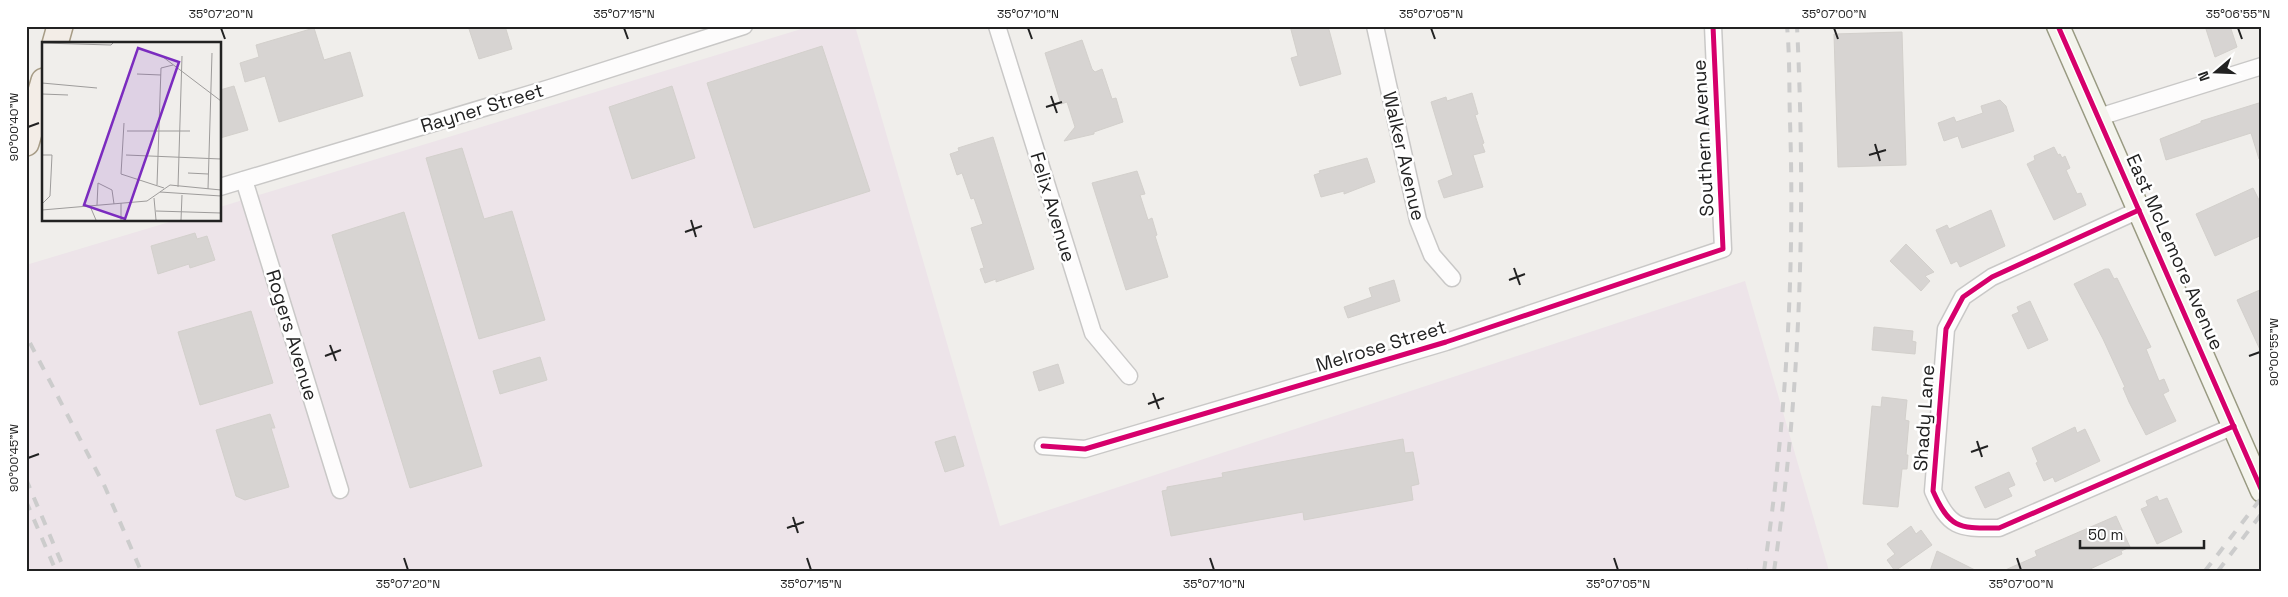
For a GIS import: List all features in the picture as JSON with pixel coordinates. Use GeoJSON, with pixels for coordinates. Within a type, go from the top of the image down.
{"type":"FeatureCollection","features":[{"type":"Feature","properties":{"kind":"main road"},"geometry":{"type":"LineString","coordinates":[[55,42],[60,26]]}},
{"type":"Feature","properties":{"kind":"main road","name":"East McLemore Avenue"},"geometry":{"type":"LineString","coordinates":[[2058,26],[2262,492]]}},
{"type":"Feature","properties":{"kind":"main road"},"geometry":{"type":"LineString","coordinates":[[26,143],[42,88]]}},
{"type":"Feature","properties":{"kind":"street","name":"Rayner Street"},"geometry":{"type":"LineString","coordinates":[[221,187],[550,88],[744,26]]}},
{"type":"Feature","properties":{"kind":"street","name":"Felix Avenue"},"geometry":{"type":"LineString","coordinates":[[997,26],[1093,333],[1129,376]]}},
{"type":"Feature","properties":{"kind":"street","name":"Walker Avenue"},"geometry":{"type":"LineString","coordinates":[[1375,26],[1418,220],[1432,255],[1452,278]]}},
{"type":"Feature","properties":{"kind":"street","name":"Southern Avenue"},"geometry":{"type":"LineString","coordinates":[[1713,26],[1723,248]]}},
{"type":"Feature","properties":{"kind":"street"},"geometry":{"type":"LineString","coordinates":[[2099,117],[2262,66]]}},
{"type":"Feature","properties":{"kind":"street","name":"Rogers Avenue"},"geometry":{"type":"LineString","coordinates":[[244,180],[340,490]]}},
{"type":"Feature","properties":{"kind":"street","name":"Shady Lane"},"geometry":{"type":"LineString","coordinates":[[2139,210],[1992,278],[1963,297],[1946,329],[1933,491],[1936,499],[1943,513],[1965,528],[1999,528],[2234,426]]}},
{"type":"Feature","properties":{"kind":"street","name":"Melrose Street"},"geometry":{"type":"LineString","coordinates":[[1043,446],[1086,449],[1446,342],[1723,248]]}},
{"type":"Feature","properties":{"kind":"shaded area"},"geometry":{"type":"Polygon","coordinates":[[[811,26],[855,26],[1000,526],[1745,281],[1829,571],[26,571],[26,265],[173,221],[221,221],[221,207],[811,26]]]}},
{"type":"Feature","properties":{"kind":"building"},"geometry":{"type":"Polygon","coordinates":[[[468,26],[505,26],[512,49],[479,59],[468,26]]]}},
{"type":"Feature","properties":{"kind":"building"},"geometry":{"type":"Polygon","coordinates":[[[1290,26],[1328,26],[1341,74],[1300,86],[1291,58],[1298,56],[1290,26]]]}},
{"type":"Feature","properties":{"kind":"building"},"geometry":{"type":"Polygon","coordinates":[[[2205,26],[2230,26],[2237,47],[2215,57],[2205,26]]]}},
{"type":"Feature","properties":{"kind":"building"},"geometry":{"type":"Polygon","coordinates":[[[314,28],[324,60],[350,52],[363,96],[279,122],[265,76],[245,82],[240,63],[259,57],[256,45],[314,28]]]}},
{"type":"Feature","properties":{"kind":"building"},"geometry":{"type":"Polygon","coordinates":[[[1902,32],[1906,165],[1838,167],[1834,34],[1902,32]]]}},
{"type":"Feature","properties":{"kind":"building"},"geometry":{"type":"Polygon","coordinates":[[[1082,40],[1092,69],[1095,72],[1102,69],[1112,99],[1116,98],[1123,122],[1094,132],[1094,134],[1064,141],[1075,127],[1067,102],[1061,104],[1045,53],[1082,40]]]}},
{"type":"Feature","properties":{"kind":"building"},"geometry":{"type":"Polygon","coordinates":[[[822,46],[870,191],[754,228],[707,83],[822,46]]]}},
{"type":"Feature","properties":{"kind":"building"},"geometry":{"type":"Polygon","coordinates":[[[234,86],[248,130],[221,138],[221,90],[234,86]]]}},
{"type":"Feature","properties":{"kind":"building"},"geometry":{"type":"Polygon","coordinates":[[[672,86],[695,158],[632,179],[609,107],[672,86]]]}},
{"type":"Feature","properties":{"kind":"building"},"geometry":{"type":"Polygon","coordinates":[[[1472,93],[1478,114],[1475,115],[1485,152],[1473,155],[1483,187],[1444,198],[1438,181],[1453,175],[1431,102],[1446,97],[1447,101],[1472,93]]]}},
{"type":"Feature","properties":{"kind":"building"},"geometry":{"type":"Polygon","coordinates":[[[2000,100],[2006,106],[2014,131],[1962,148],[1958,136],[1944,141],[1938,123],[1954,117],[1956,122],[1983,113],[1981,106],[2000,100]]]}},
{"type":"Feature","properties":{"kind":"building"},"geometry":{"type":"Polygon","coordinates":[[[2262,102],[2262,159],[2259,159],[2251,133],[2166,160],[2160,139],[2201,123],[2201,121],[2262,102]]]}},
{"type":"Feature","properties":{"kind":"building"},"geometry":{"type":"Polygon","coordinates":[[[993,137],[1034,269],[996,282],[996,279],[985,283],[980,269],[984,268],[971,228],[983,224],[974,198],[971,199],[962,173],[957,175],[950,154],[959,151],[958,148],[993,137]]]}},
{"type":"Feature","properties":{"kind":"building"},"geometry":{"type":"Polygon","coordinates":[[[2054,147],[2058,155],[2060,154],[2062,158],[2065,156],[2070,168],[2066,170],[2077,194],[2081,193],[2086,205],[2054,220],[2027,164],[2035,160],[2034,156],[2054,147]]]}},
{"type":"Feature","properties":{"kind":"building"},"geometry":{"type":"Polygon","coordinates":[[[462,148],[484,219],[512,211],[545,320],[479,339],[426,158],[462,148]]]}},
{"type":"Feature","properties":{"kind":"building"},"geometry":{"type":"Polygon","coordinates":[[[1367,158],[1375,182],[1344,194],[1344,191],[1321,197],[1314,175],[1320,173],[1319,171],[1367,158]]]}},
{"type":"Feature","properties":{"kind":"building"},"geometry":{"type":"Polygon","coordinates":[[[1137,171],[1145,194],[1140,195],[1148,220],[1152,218],[1157,235],[1155,236],[1168,277],[1126,290],[1092,183],[1137,171]]]}},
{"type":"Feature","properties":{"kind":"building"},"geometry":{"type":"Polygon","coordinates":[[[2253,188],[2262,206],[2262,235],[2215,256],[2196,214],[2253,188]]]}},
{"type":"Feature","properties":{"kind":"building"},"geometry":{"type":"Polygon","coordinates":[[[1991,210],[2005,246],[1960,267],[1957,261],[1951,264],[1936,230],[1947,225],[1949,229],[1991,210]]]}},
{"type":"Feature","properties":{"kind":"building"},"geometry":{"type":"Polygon","coordinates":[[[404,212],[482,466],[410,488],[332,235],[404,212]]]}},
{"type":"Feature","properties":{"kind":"building"},"geometry":{"type":"Polygon","coordinates":[[[195,233],[197,239],[207,236],[215,260],[190,268],[189,264],[158,274],[151,246],[195,233]]]}},
{"type":"Feature","properties":{"kind":"building"},"geometry":{"type":"Polygon","coordinates":[[[1906,244],[1934,272],[1925,276],[1930,281],[1921,291],[1890,261],[1906,244]]]}},
{"type":"Feature","properties":{"kind":"building"},"geometry":{"type":"Polygon","coordinates":[[[2105,269],[2109,269],[2114,279],[2117,278],[2151,347],[2146,349],[2159,381],[2164,379],[2169,391],[2163,394],[2176,421],[2146,435],[2129,402],[2123,388],[2125,387],[2103,339],[2074,284],[2105,269]]]}},
{"type":"Feature","properties":{"kind":"building"},"geometry":{"type":"Polygon","coordinates":[[[1394,280],[1400,301],[1348,318],[1344,307],[1372,297],[1369,288],[1394,280]]]}},
{"type":"Feature","properties":{"kind":"building"},"geometry":{"type":"Polygon","coordinates":[[[2262,289],[2262,354],[2237,300],[2262,289]]]}},
{"type":"Feature","properties":{"kind":"building"},"geometry":{"type":"Polygon","coordinates":[[[2030,301],[2048,340],[2028,349],[2012,315],[2019,312],[2017,307],[2030,301]]]}},
{"type":"Feature","properties":{"kind":"building"},"geometry":{"type":"Polygon","coordinates":[[[251,311],[273,383],[200,405],[178,332],[251,311]]]}},
{"type":"Feature","properties":{"kind":"building"},"geometry":{"type":"Polygon","coordinates":[[[1874,327],[1913,331],[1912,341],[1916,342],[1915,354],[1872,350],[1874,327]]]}},
{"type":"Feature","properties":{"kind":"building"},"geometry":{"type":"Polygon","coordinates":[[[540,357],[547,380],[500,394],[493,371],[540,357]]]}},
{"type":"Feature","properties":{"kind":"building"},"geometry":{"type":"Polygon","coordinates":[[[1058,364],[1064,383],[1039,391],[1033,372],[1058,364]]]}},
{"type":"Feature","properties":{"kind":"building"},"geometry":{"type":"Polygon","coordinates":[[[1882,397],[1907,400],[1905,420],[1909,421],[1906,455],[1908,455],[1907,469],[1902,469],[1898,507],[1863,504],[1872,406],[1881,407],[1882,397]]]}},
{"type":"Feature","properties":{"kind":"building"},"geometry":{"type":"Polygon","coordinates":[[[270,414],[275,428],[271,428],[289,487],[245,500],[236,496],[216,430],[270,414]]]}},
{"type":"Feature","properties":{"kind":"building"},"geometry":{"type":"Polygon","coordinates":[[[2075,427],[2077,433],[2085,429],[2100,461],[2055,482],[2053,477],[2044,481],[2032,448],[2075,427]]]}},
{"type":"Feature","properties":{"kind":"building"},"geometry":{"type":"Polygon","coordinates":[[[955,436],[964,466],[945,472],[935,442],[955,436]]]}},
{"type":"Feature","properties":{"kind":"building"},"geometry":{"type":"Polygon","coordinates":[[[1403,439],[1405,453],[1413,452],[1419,484],[1411,486],[1413,500],[1304,520],[1303,512],[1171,536],[1162,491],[1167,490],[1167,487],[1223,477],[1222,473],[1403,439]]]}},
{"type":"Feature","properties":{"kind":"building"},"geometry":{"type":"Polygon","coordinates":[[[2009,472],[2015,485],[2008,488],[2012,496],[1985,508],[1975,487],[2009,472]]]}},
{"type":"Feature","properties":{"kind":"building"},"geometry":{"type":"Polygon","coordinates":[[[2157,496],[2159,501],[2167,498],[2182,532],[2157,544],[2141,509],[2148,506],[2146,501],[2157,496]]]}},
{"type":"Feature","properties":{"kind":"building"},"geometry":{"type":"Polygon","coordinates":[[[2116,516],[2130,547],[2121,551],[2122,554],[2086,571],[2003,571],[2037,556],[2035,551],[2116,516]]]}},
{"type":"Feature","properties":{"kind":"building"},"geometry":{"type":"Polygon","coordinates":[[[1911,526],[1916,534],[1921,530],[1932,545],[1895,571],[1887,560],[1895,554],[1887,544],[1911,526]]]}},
{"type":"Feature","properties":{"kind":"building"},"geometry":{"type":"Polygon","coordinates":[[[1937,551],[1977,571],[1930,571],[1937,551]]]}},
{"type":"Feature","properties":{"kind":"railway"},"geometry":{"type":"LineString","coordinates":[[1764,571],[1778,459],[1790,290],[1791,177],[1787,26]]}},
{"type":"Feature","properties":{"kind":"railway"},"geometry":{"type":"LineString","coordinates":[[1774,571],[1790,436],[1799,299],[1801,163],[1797,26]]}},
{"type":"Feature","properties":{"kind":"railway"},"geometry":{"type":"LineString","coordinates":[[30,343],[105,487],[141,571]]}},
{"type":"Feature","properties":{"kind":"railway"},"geometry":{"type":"LineString","coordinates":[[26,479],[65,571]]}},
{"type":"Feature","properties":{"kind":"railway"},"geometry":{"type":"LineString","coordinates":[[2205,571],[2262,497]]}},
{"type":"Feature","properties":{"kind":"railway"},"geometry":{"type":"LineString","coordinates":[[26,501],[56,571]]}},
{"type":"Feature","properties":{"kind":"railway"},"geometry":{"type":"LineString","coordinates":[[2218,571],[2262,513]]}},
{"type":"Feature","properties":{"kind":"cycle path"},"geometry":{"type":"LineString","coordinates":[[1043,446],[1085,449],[1446,342],[1723,249],[1713,26]]}},
{"type":"Feature","properties":{"kind":"cycle path"},"geometry":{"type":"LineString","coordinates":[[2058,26],[2262,491]]}},
{"type":"Feature","properties":{"kind":"cycle path"},"geometry":{"type":"LineString","coordinates":[[2139,210],[1992,277],[1963,297],[1946,329],[1933,491],[1945,513],[1958,524],[1975,528],[1999,528],[2234,426]]}}]}
